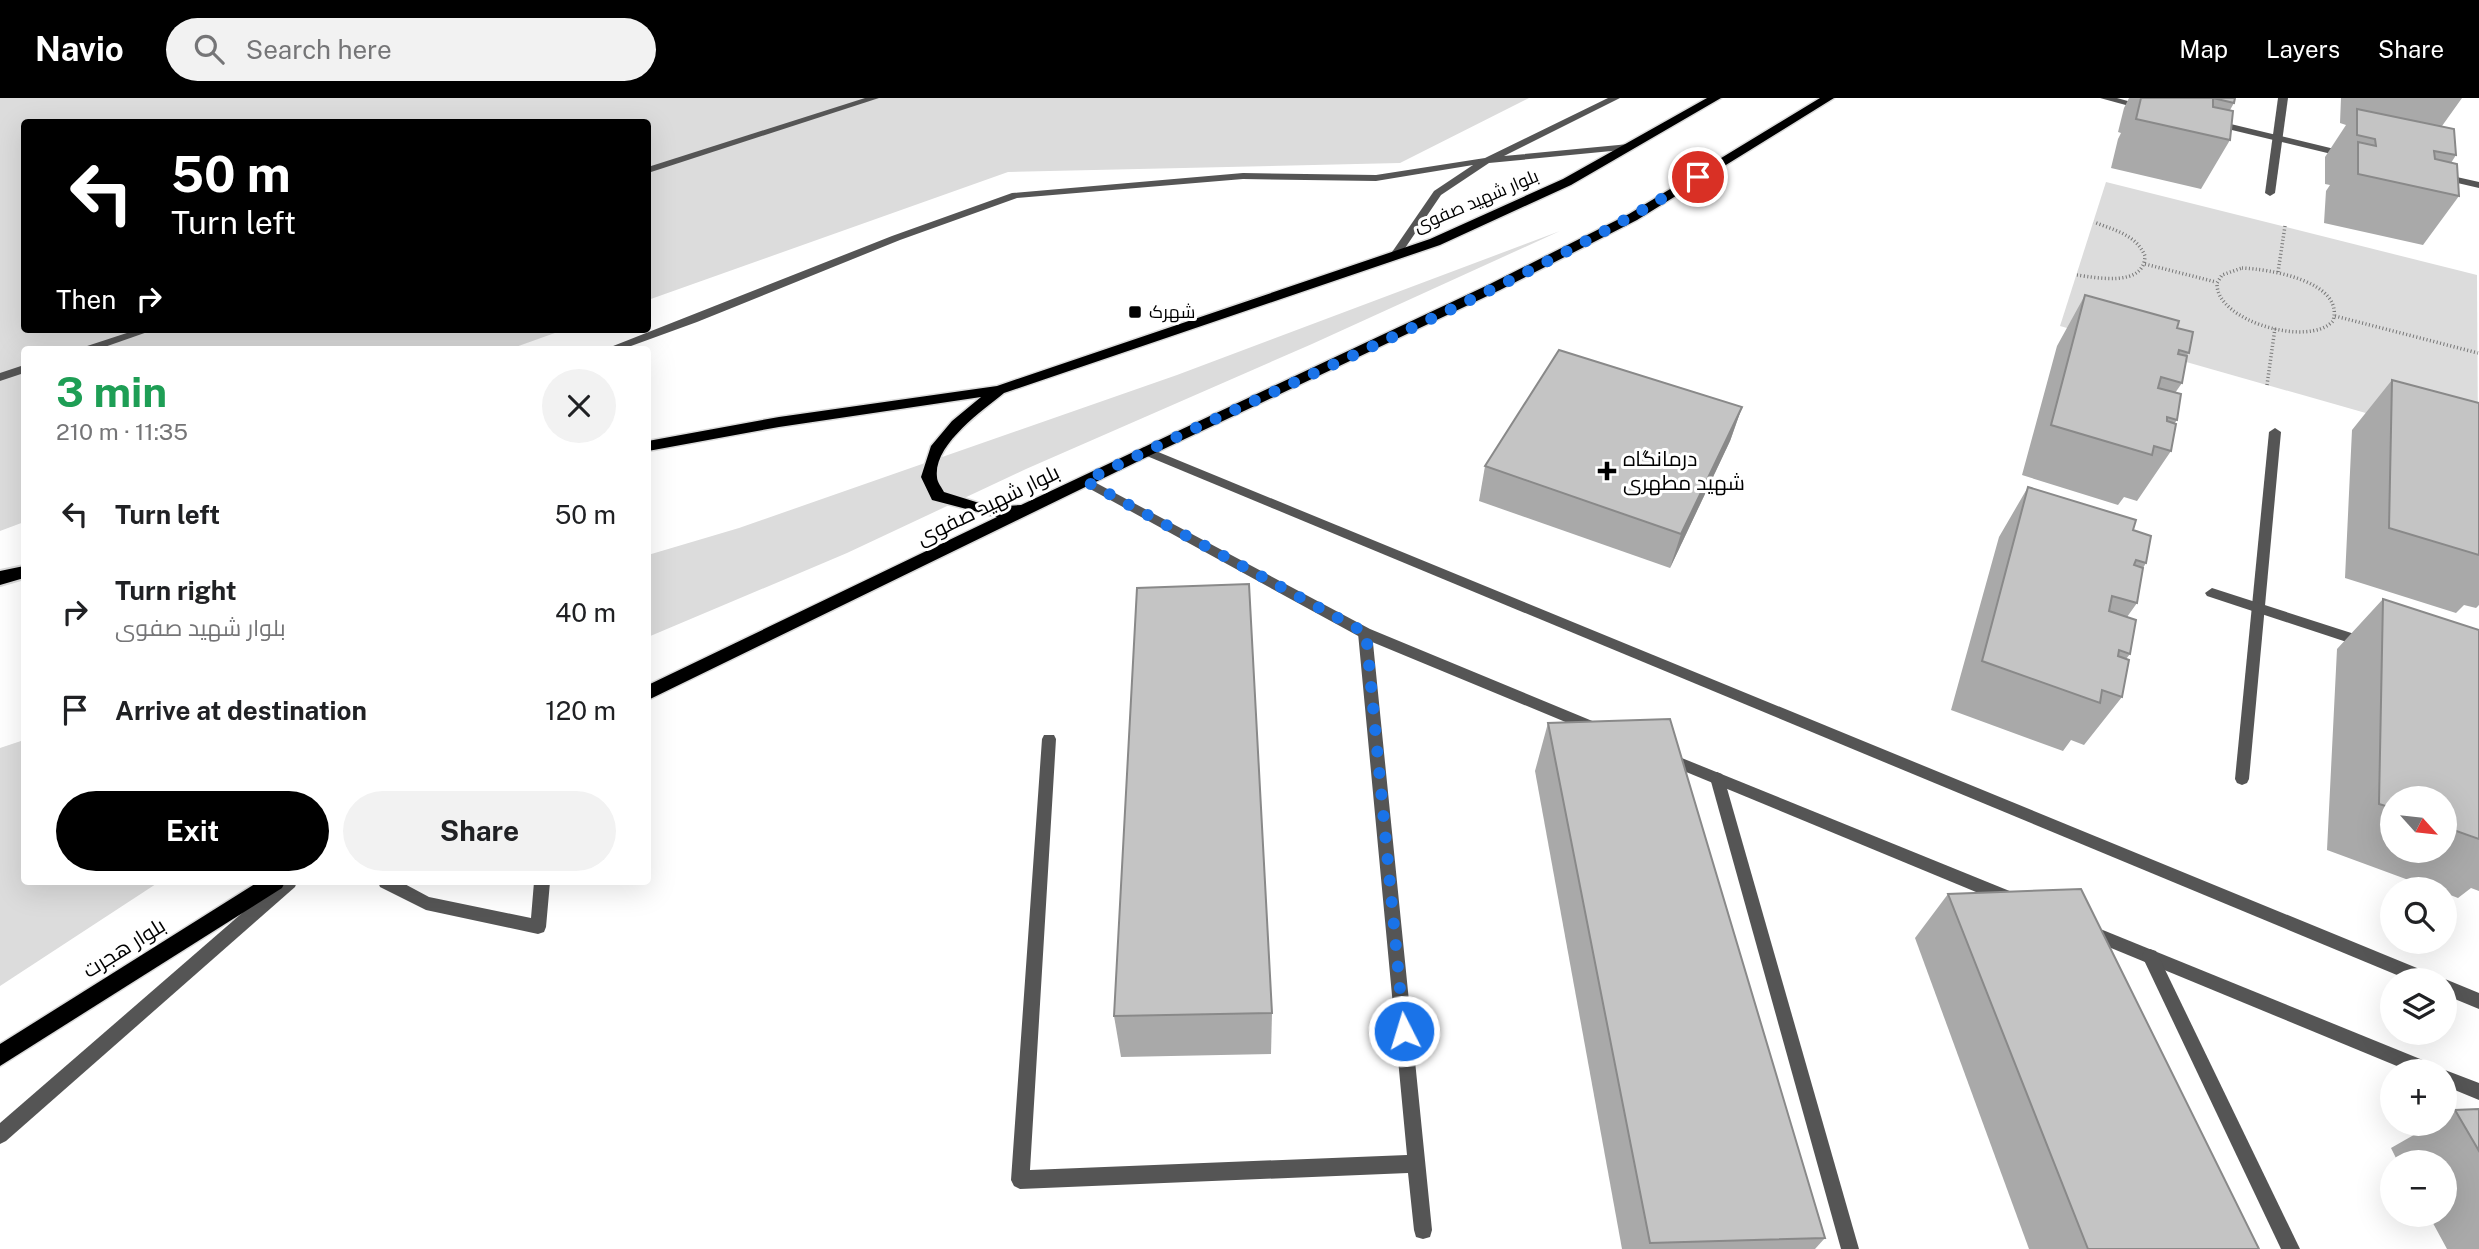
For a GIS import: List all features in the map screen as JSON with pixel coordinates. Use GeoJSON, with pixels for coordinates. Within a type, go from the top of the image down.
{"type":"FeatureCollection","features":[{"type":"Feature","properties":{"kind":"highway"},"geometry":{"type":"LineString","coordinates":[[0,578],[21,573]]}},
{"type":"Feature","properties":{"kind":"main road","name":"بلوار شهید صفوی"},"geometry":{"type":"LineString","coordinates":[[999,390],[1435,242],[1567,182],[1715,98]]}},
{"type":"Feature","properties":{"kind":"main road","name":"بلوار شهید صفوی"},"geometry":{"type":"LineString","coordinates":[[651,692],[1146,451],[1495,287],[1633,217],[1828,98]]}},
{"type":"Feature","properties":{"kind":"main road"},"geometry":{"type":"LineString","coordinates":[[651,445],[779,422],[999,390]]}},
{"type":"Feature","properties":{"kind":"main road"},"geometry":{"type":"LineString","coordinates":[[999,390],[957,424],[943,441],[936,450],[929,477],[938,496],[992,512],[1031,507]]}},
{"type":"Feature","properties":{"kind":"main road","name":"بلوار هجرت"},"geometry":{"type":"LineString","coordinates":[[0,1056],[270,885]]}},
{"type":"Feature","properties":{"kind":"street"},"geometry":{"type":"LineString","coordinates":[[651,169],[874,98]]}},
{"type":"Feature","properties":{"kind":"street"},"geometry":{"type":"LineString","coordinates":[[1395,255],[1437,193],[1487,160],[1615,98]]}},
{"type":"Feature","properties":{"kind":"street"},"geometry":{"type":"LineString","coordinates":[[2105,98],[2158,110]]}},
{"type":"Feature","properties":{"kind":"street"},"geometry":{"type":"LineString","coordinates":[[2270,193],[2283,98]]}},
{"type":"Feature","properties":{"kind":"street"},"geometry":{"type":"LineString","coordinates":[[2197,120],[2357,157]]}},
{"type":"Feature","properties":{"kind":"street"},"geometry":{"type":"LineString","coordinates":[[619,346],[693,320],[896,238],[1016,195],[1244,176],[1376,178],[1487,160],[1629,147]]}},
{"type":"Feature","properties":{"kind":"street"},"geometry":{"type":"LineString","coordinates":[[1156,168],[1156,182]]}},
{"type":"Feature","properties":{"kind":"street"},"geometry":{"type":"LineString","coordinates":[[2425,173],[2479,185]]}},
{"type":"Feature","properties":{"kind":"street"},"geometry":{"type":"LineString","coordinates":[[97,346],[138,333]]}},
{"type":"Feature","properties":{"kind":"street"},"geometry":{"type":"LineString","coordinates":[[0,377],[21,370]]}},
{"type":"Feature","properties":{"kind":"street"},"geometry":{"type":"LineString","coordinates":[[2242,779],[2275,432]]}},
{"type":"Feature","properties":{"kind":"street"},"geometry":{"type":"LineString","coordinates":[[1146,451],[2399,968]]}},
{"type":"Feature","properties":{"kind":"street"},"geometry":{"type":"LineString","coordinates":[[1085,481],[1366,633],[1616,737]]}},
{"type":"Feature","properties":{"kind":"street"},"geometry":{"type":"LineString","coordinates":[[2212,593],[2376,646]]}},
{"type":"Feature","properties":{"kind":"street"},"geometry":{"type":"LineString","coordinates":[[1366,633],[1423,1230]]}},
{"type":"Feature","properties":{"kind":"street"},"geometry":{"type":"LineString","coordinates":[[1049,739],[1020,1180],[1416,1164]]}},
{"type":"Feature","properties":{"kind":"street"},"geometry":{"type":"LineString","coordinates":[[1654,752],[2022,904]]}},
{"type":"Feature","properties":{"kind":"street"},"geometry":{"type":"LineString","coordinates":[[1717,778],[1850,1249]]}},
{"type":"Feature","properties":{"kind":"street"},"geometry":{"type":"LineString","coordinates":[[0,1135],[286,885]]}},
{"type":"Feature","properties":{"kind":"street"},"geometry":{"type":"LineString","coordinates":[[392,885],[426,903],[538,927],[542,885]]}},
{"type":"Feature","properties":{"kind":"street"},"geometry":{"type":"LineString","coordinates":[[2073,924],[2400,1059]]}},
{"type":"Feature","properties":{"kind":"street"},"geometry":{"type":"LineString","coordinates":[[2150,956],[2291,1249]]}},
{"type":"Feature","properties":{"kind":"street"},"geometry":{"type":"LineString","coordinates":[[2457,992],[2479,1001]]}},
{"type":"Feature","properties":{"kind":"street"},"geometry":{"type":"LineString","coordinates":[[2457,1082],[2479,1092]]}},
{"type":"Feature","properties":{"kind":"path"},"geometry":{"type":"LineString","coordinates":[[2077,275],[2110,279],[2127,277],[2139,272],[2145,264],[2145,255],[2140,246],[2113,229],[2094,222]]}},
{"type":"Feature","properties":{"kind":"path"},"geometry":{"type":"LineString","coordinates":[[2278,271],[2285,226]]}},
{"type":"Feature","properties":{"kind":"path"},"geometry":{"type":"LineString","coordinates":[[2145,264],[2216,282]]}},
{"type":"Feature","properties":{"kind":"path"},"geometry":{"type":"LineString","coordinates":[[2242,268],[2278,271],[2314,286],[2334,307],[2335,316],[2330,325],[2301,332],[2275,328],[2242,316],[2227,306],[2218,295],[2218,277],[2228,271],[2242,268]]}},
{"type":"Feature","properties":{"kind":"path"},"geometry":{"type":"LineString","coordinates":[[2335,316],[2478,353]]}},
{"type":"Feature","properties":{"kind":"path"},"geometry":{"type":"LineString","coordinates":[[2267,385],[2275,328]]}},
{"type":"Feature","properties":{"kind":"shaded area"},"geometry":{"type":"Polygon","coordinates":[[[0,98],[1529,98],[1400,163],[1008,172],[651,299],[651,119],[21,119],[21,333],[555,333],[518,346],[21,346],[21,523],[0,531],[0,98]]]}},
{"type":"Feature","properties":{"kind":"shaded area"},"geometry":{"type":"Polygon","coordinates":[[[2106,182],[2477,275],[2478,445],[2060,326],[2106,182]]]}},
{"type":"Feature","properties":{"kind":"shaded area"},"geometry":{"type":"Polygon","coordinates":[[[1560,231],[1312,344],[1026,469],[847,553],[651,636],[651,554],[739,528],[1177,375],[1560,231]]]}},
{"type":"Feature","properties":{"kind":"shaded area"},"geometry":{"type":"Polygon","coordinates":[[[21,741],[21,885],[154,885],[0,986],[0,748],[21,741]]]}},
{"type":"Feature","properties":{"kind":"building"},"geometry":{"type":"Polygon","coordinates":[[[2141,98],[2213,98],[2213,107],[2233,111],[2230,140],[2136,119],[2141,98]]]}},
{"type":"Feature","properties":{"kind":"building"},"geometry":{"type":"Polygon","coordinates":[[[2213,98],[2235,98],[2234,103],[2213,98]]]}},
{"type":"Feature","properties":{"kind":"building"},"geometry":{"type":"Polygon","coordinates":[[[2357,109],[2454,129],[2456,155],[2434,151],[2435,159],[2457,164],[2459,196],[2358,174],[2358,142],[2376,146],[2375,139],[2357,135],[2357,109]]]}},
{"type":"Feature","properties":{"kind":"building"},"geometry":{"type":"Polygon","coordinates":[[[2085,295],[2179,321],[2177,328],[2193,332],[2189,353],[2179,350],[2178,354],[2187,356],[2182,383],[2161,377],[2158,388],[2181,394],[2177,420],[2167,417],[2167,421],[2176,424],[2171,451],[2154,446],[2152,455],[2051,425],[2085,295]]]}},
{"type":"Feature","properties":{"kind":"building","name":"درمانگاه شهید مطهری"},"geometry":{"type":"Polygon","coordinates":[[[1559,350],[1742,407],[1681,534],[1485,466],[1559,350]]]}},
{"type":"Feature","properties":{"kind":"building"},"geometry":{"type":"Polygon","coordinates":[[[2392,380],[2479,403],[2479,555],[2389,528],[2392,380]]]}},
{"type":"Feature","properties":{"kind":"building"},"geometry":{"type":"Polygon","coordinates":[[[2028,487],[2136,520],[2133,530],[2151,536],[2146,563],[2136,560],[2134,565],[2143,568],[2137,603],[2112,596],[2109,611],[2136,620],[2130,654],[2119,650],[2118,656],[2129,660],[2122,697],[2102,690],[2100,703],[1982,661],[2028,487]]]}},
{"type":"Feature","properties":{"kind":"building"},"geometry":{"type":"Polygon","coordinates":[[[1249,584],[1272,1013],[1114,1016],[1137,588],[1249,584]]]}},
{"type":"Feature","properties":{"kind":"building"},"geometry":{"type":"Polygon","coordinates":[[[2383,599],[2479,630],[2479,839],[2457,831],[2457,786],[2380,786],[2379,804],[2383,599]]]}},
{"type":"Feature","properties":{"kind":"building"},"geometry":{"type":"Polygon","coordinates":[[[1670,719],[1825,1238],[1650,1243],[1548,723],[1670,719]]]}},
{"type":"Feature","properties":{"kind":"building"},"geometry":{"type":"Polygon","coordinates":[[[2081,889],[2259,1249],[2088,1249],[1948,894],[2081,889]]]}},
{"type":"Feature","properties":{"kind":"building"},"geometry":{"type":"Polygon","coordinates":[[[2479,1109],[2479,1151],[2457,1113],[2457,1110],[2479,1109]]]}},
{"type":"Feature","properties":{"kind":"place","name":"شهرک"},"geometry":{"type":"Point","coordinates":[1135,312]}},
{"type":"Feature","properties":{"kind":"place","name":"درمانگاه شهید مطهری"},"geometry":{"type":"Point","coordinates":[1607,471]}},
{"type":"Feature","properties":{"kind":"route"},"geometry":{"type":"LineString","coordinates":[[1404,1031],[1366,633],[1085,481],[1495,287],[1633,217],[1698,177]]}}]}
